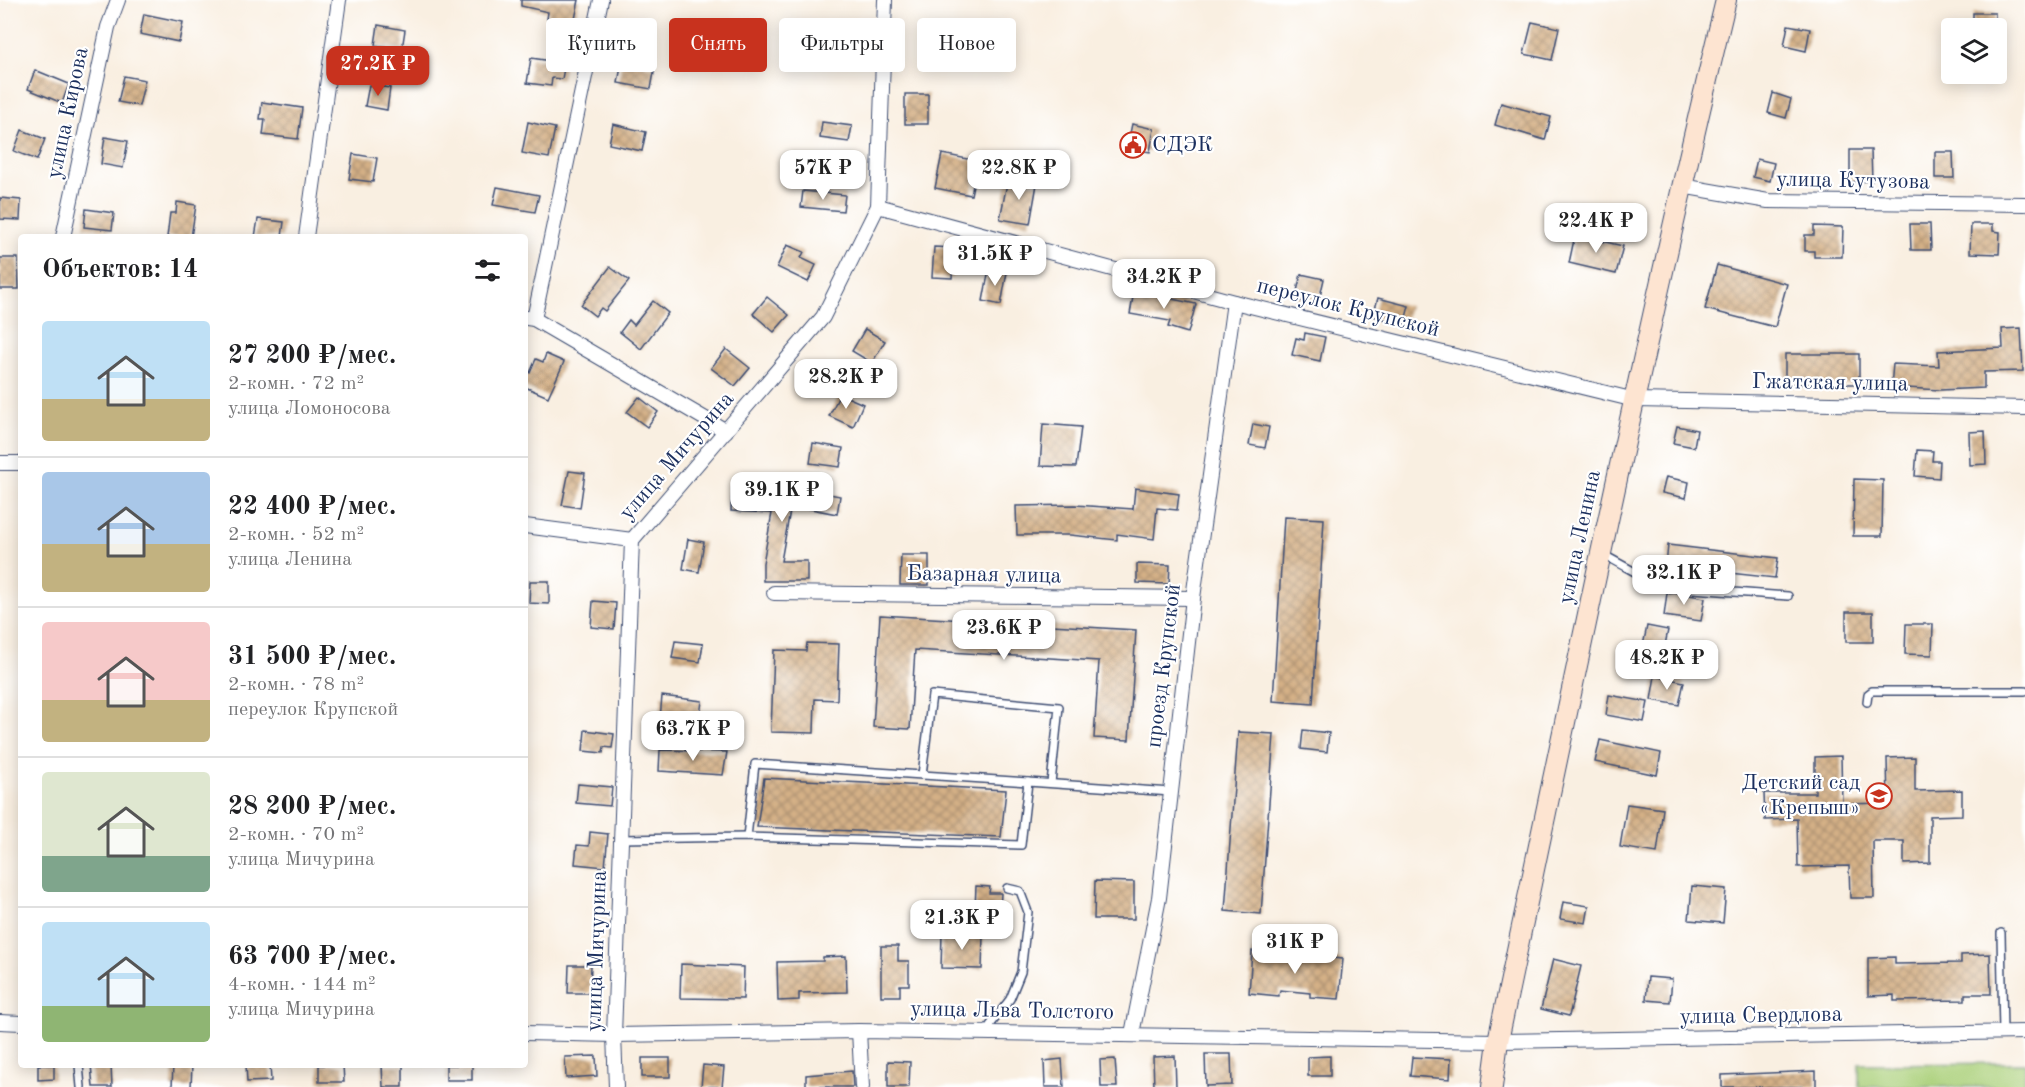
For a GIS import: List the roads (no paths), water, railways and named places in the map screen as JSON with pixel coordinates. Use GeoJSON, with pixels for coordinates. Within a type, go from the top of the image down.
{"type":"FeatureCollection","features":[{"type":"Feature","properties":{"kind":"main road","name":"улица Ленина"},"geometry":{"type":"LineString","coordinates":[[1492,1087],[1498,1041],[1600,554],[1726,0]]}},
{"type":"Feature","properties":{"kind":"street","name":"улица Кирова"},"geometry":{"type":"LineString","coordinates":[[64,234],[108,27],[118,0]]}},
{"type":"Feature","properties":{"kind":"street"},"geometry":{"type":"LineString","coordinates":[[306,234],[339,0]]}},
{"type":"Feature","properties":{"kind":"street"},"geometry":{"type":"LineString","coordinates":[[601,0],[529,319],[726,431]]}},
{"type":"Feature","properties":{"kind":"street","name":"улица Мичурина"},"geometry":{"type":"LineString","coordinates":[[616,1087],[614,1035],[632,540],[823,317],[879,206],[885,0]]}},
{"type":"Feature","properties":{"kind":"street","name":"улица Кутузова"},"geometry":{"type":"LineString","coordinates":[[1682,186],[1768,201],[2025,204]]}},
{"type":"Feature","properties":{"kind":"street","name":"переулок Крупской"},"geometry":{"type":"LineString","coordinates":[[879,206],[1234,302],[1635,400]]}},
{"type":"Feature","properties":{"kind":"street","name":"проезд Крупской"},"geometry":{"type":"LineString","coordinates":[[1132,1034],[1159,897],[1193,598],[1234,302]]}},
{"type":"Feature","properties":{"kind":"street","name":"Гжатская улица"},"geometry":{"type":"LineString","coordinates":[[1635,400],[2025,408]]}},
{"type":"Feature","properties":{"kind":"street"},"geometry":{"type":"LineString","coordinates":[[0,463],[18,462]]}},
{"type":"Feature","properties":{"kind":"street"},"geometry":{"type":"LineString","coordinates":[[528,526],[632,540]]}},
{"type":"Feature","properties":{"kind":"street","name":"Базарная улица"},"geometry":{"type":"LineString","coordinates":[[774,593],[1193,598]]}},
{"type":"Feature","properties":{"kind":"street"},"geometry":{"type":"LineString","coordinates":[[0,1022],[18,1023]]}},
{"type":"Feature","properties":{"kind":"street"},"geometry":{"type":"LineString","coordinates":[[859,1031],[862,1087]]}},
{"type":"Feature","properties":{"kind":"street","name":"улица Льва Толстого"},"geometry":{"type":"LineString","coordinates":[[528,1033],[614,1035],[859,1031],[985,1032],[1498,1041]]}},
{"type":"Feature","properties":{"kind":"street","name":"улица Свердлова"},"geometry":{"type":"LineString","coordinates":[[1498,1041],[2025,1032]]}},
{"type":"Feature","properties":{"kind":"lane"},"geometry":{"type":"LineString","coordinates":[[1600,554],[1653,582],[1693,589],[1788,596]]}},
{"type":"Feature","properties":{"kind":"lane"},"geometry":{"type":"LineString","coordinates":[[1867,702],[1868,694],[1872,691],[2025,691]]}},
{"type":"Feature","properties":{"kind":"lane"},"geometry":{"type":"LineString","coordinates":[[922,775],[932,695],[1059,707],[1051,783]]}},
{"type":"Feature","properties":{"kind":"lane"},"geometry":{"type":"LineString","coordinates":[[747,837],[755,764],[1171,792]]}},
{"type":"Feature","properties":{"kind":"lane"},"geometry":{"type":"LineString","coordinates":[[621,839],[747,837],[1021,845],[1028,782]]}},
{"type":"Feature","properties":{"kind":"lane"},"geometry":{"type":"LineString","coordinates":[[985,1032],[1010,999],[1021,972],[1028,912],[1020,891],[1007,888]]}},
{"type":"Feature","properties":{"kind":"lane"},"geometry":{"type":"LineString","coordinates":[[2001,933],[2003,1033]]}},
{"type":"Feature","properties":{"kind":"lane"},"geometry":{"type":"LineString","coordinates":[[79,1068],[81,1087]]}},
{"type":"Feature","properties":{"kind":"place","name":"СДЭК"},"geometry":{"type":"Point","coordinates":[1133,145]}},
{"type":"Feature","properties":{"kind":"place","name":"Детский сад «Крепыш»"},"geometry":{"type":"Point","coordinates":[1879,796]}}]}
